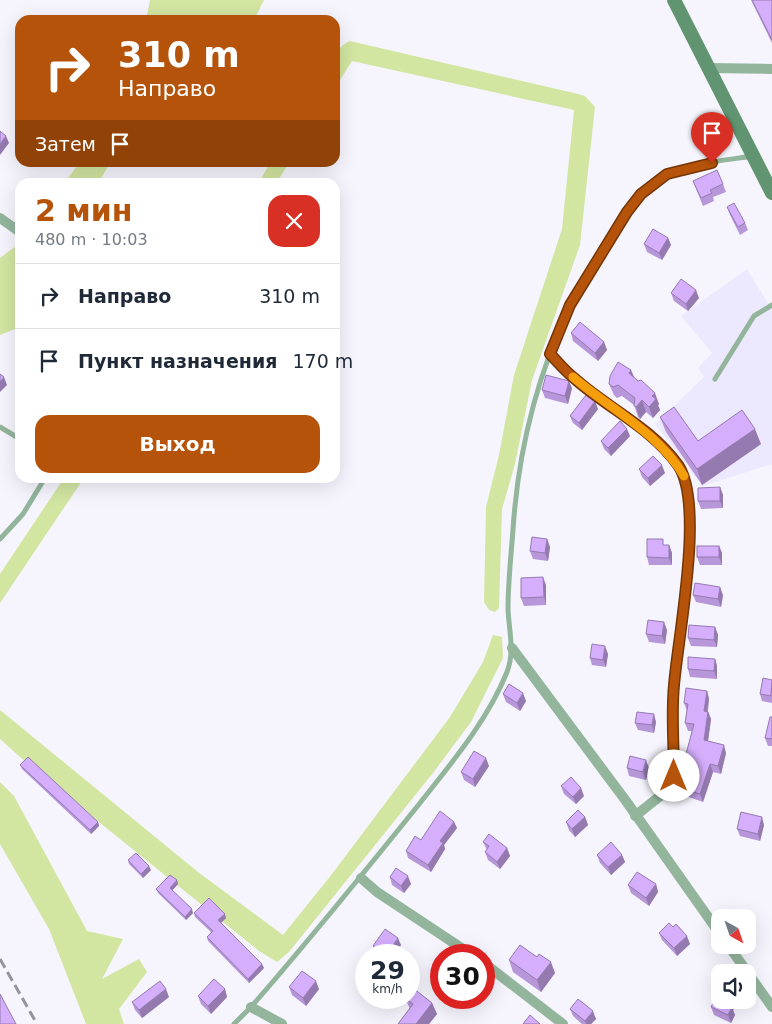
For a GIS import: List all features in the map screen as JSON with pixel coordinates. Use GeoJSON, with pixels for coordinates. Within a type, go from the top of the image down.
{"type":"FeatureCollection","features":[{"type":"Feature","properties":{"kind":"street"},"geometry":{"type":"LineString","coordinates":[[674,0],[772,193]]}},
{"type":"Feature","properties":{"kind":"street"},"geometry":{"type":"LineString","coordinates":[[709,68],[772,69]]}},
{"type":"Feature","properties":{"kind":"street"},"geometry":{"type":"LineString","coordinates":[[0,218],[15,228]]}},
{"type":"Feature","properties":{"kind":"street"},"geometry":{"type":"LineString","coordinates":[[550,354],[574,378],[631,420],[664,449],[678,465],[688,486],[689,562],[674,687],[674,776],[668,789],[635,816]]}},
{"type":"Feature","properties":{"kind":"street"},"geometry":{"type":"LineString","coordinates":[[512,648],[711,922]]}},
{"type":"Feature","properties":{"kind":"street"},"geometry":{"type":"LineString","coordinates":[[361,878],[377,892],[455,944]]}},
{"type":"Feature","properties":{"kind":"street"},"geometry":{"type":"LineString","coordinates":[[734,954],[772,1006]]}},
{"type":"Feature","properties":{"kind":"street"},"geometry":{"type":"LineString","coordinates":[[495,971],[563,1024]]}},
{"type":"Feature","properties":{"kind":"street"},"geometry":{"type":"LineString","coordinates":[[251,1007],[282,1024]]}},
{"type":"Feature","properties":{"kind":"lane"},"geometry":{"type":"LineString","coordinates":[[234,1024],[251,1007],[361,878],[458,754],[495,698],[511,660],[512,648],[508,609],[522,454],[538,384],[570,305],[627,212],[641,194],[655,182],[682,169],[753,156]]}},
{"type":"Feature","properties":{"kind":"lane"},"geometry":{"type":"LineString","coordinates":[[715,379],[754,316],[772,305]]}},
{"type":"Feature","properties":{"kind":"lane"},"geometry":{"type":"LineString","coordinates":[[0,427],[15,437]]}},
{"type":"Feature","properties":{"kind":"lane"},"geometry":{"type":"LineString","coordinates":[[0,539],[23,514],[41,483]]}},
{"type":"Feature","properties":{"kind":"shaded area"},"geometry":{"type":"Polygon","coordinates":[[[747,269],[772,310],[772,464],[703,486],[655,424],[704,377],[698,368],[712,353],[681,316],[747,269]]]}},
{"type":"Feature","properties":{"kind":"green space"},"geometry":{"type":"Polygon","coordinates":[[[150,0],[264,0],[256,15],[147,15],[150,0]]]}},
{"type":"Feature","properties":{"kind":"green space"},"geometry":{"type":"Polygon","coordinates":[[[350,41],[578,94],[585,96],[595,107],[580,245],[532,380],[515,464],[502,509],[499,608],[495,612],[489,610],[484,602],[486,507],[499,455],[514,375],[562,229],[574,110],[352,61],[340,80],[340,48],[350,41]]]}},
{"type":"Feature","properties":{"kind":"green space"},"geometry":{"type":"Polygon","coordinates":[[[76,167],[108,167],[101,178],[68,178],[76,167]]]}},
{"type":"Feature","properties":{"kind":"green space"},"geometry":{"type":"Polygon","coordinates":[[[268,167],[286,167],[280,178],[261,178],[268,167]]]}},
{"type":"Feature","properties":{"kind":"green space"},"geometry":{"type":"Polygon","coordinates":[[[15,247],[15,329],[0,335],[0,258],[15,247]]]}},
{"type":"Feature","properties":{"kind":"green space"},"geometry":{"type":"Polygon","coordinates":[[[61,483],[81,483],[0,603],[0,574],[61,483]]]}},
{"type":"Feature","properties":{"kind":"green space"},"geometry":{"type":"Polygon","coordinates":[[[493,635],[502,637],[503,658],[471,722],[433,773],[289,952],[277,962],[259,951],[38,773],[0,739],[0,710],[198,872],[283,935],[332,874],[450,717],[483,662],[493,635]]]}},
{"type":"Feature","properties":{"kind":"green space"},"geometry":{"type":"Polygon","coordinates":[[[0,782],[14,796],[87,931],[123,939],[102,979],[139,959],[147,972],[119,1009],[124,1024],[86,1024],[49,929],[0,844],[0,782]]]}},
{"type":"Feature","properties":{"kind":"building"},"geometry":{"type":"Polygon","coordinates":[[[752,0],[772,0],[772,40],[752,0]]]}},
{"type":"Feature","properties":{"kind":"building"},"geometry":{"type":"Polygon","coordinates":[[[0,131],[6,136],[0,144],[0,131]]]}},
{"type":"Feature","properties":{"kind":"building"},"geometry":{"type":"Polygon","coordinates":[[[717,170],[723,184],[710,190],[712,193],[701,198],[693,181],[717,170]]]}},
{"type":"Feature","properties":{"kind":"building"},"geometry":{"type":"Polygon","coordinates":[[[734,203],[745,223],[738,227],[727,207],[734,203]]]}},
{"type":"Feature","properties":{"kind":"building"},"geometry":{"type":"Polygon","coordinates":[[[653,229],[668,238],[659,253],[644,244],[653,229]]]}},
{"type":"Feature","properties":{"kind":"building"},"geometry":{"type":"Polygon","coordinates":[[[681,279],[696,290],[686,304],[671,293],[681,279]]]}},
{"type":"Feature","properties":{"kind":"building"},"geometry":{"type":"Polygon","coordinates":[[[580,322],[604,342],[595,353],[571,333],[580,322]]]}},
{"type":"Feature","properties":{"kind":"building"},"geometry":{"type":"Polygon","coordinates":[[[618,362],[631,370],[629,373],[638,381],[641,380],[655,393],[652,396],[656,399],[649,407],[642,400],[636,407],[634,406],[635,398],[618,385],[613,387],[609,384],[610,376],[618,362]]]}},
{"type":"Feature","properties":{"kind":"building"},"geometry":{"type":"Polygon","coordinates":[[[0,374],[4,377],[0,382],[0,374]]]}},
{"type":"Feature","properties":{"kind":"building"},"geometry":{"type":"Polygon","coordinates":[[[546,375],[569,381],[565,396],[542,390],[546,375]]]}},
{"type":"Feature","properties":{"kind":"building"},"geometry":{"type":"Polygon","coordinates":[[[586,395],[595,401],[579,423],[570,416],[586,395]]]}},
{"type":"Feature","properties":{"kind":"building"},"geometry":{"type":"Polygon","coordinates":[[[674,407],[698,441],[742,410],[755,429],[697,469],[660,417],[674,407]]]}},
{"type":"Feature","properties":{"kind":"building"},"geometry":{"type":"Polygon","coordinates":[[[620,421],[627,429],[608,448],[601,441],[620,421]]]}},
{"type":"Feature","properties":{"kind":"building"},"geometry":{"type":"Polygon","coordinates":[[[653,456],[662,465],[648,478],[639,469],[653,456]]]}},
{"type":"Feature","properties":{"kind":"building"},"geometry":{"type":"Polygon","coordinates":[[[720,487],[720,501],[698,501],[698,488],[720,487]]]}},
{"type":"Feature","properties":{"kind":"building"},"geometry":{"type":"Polygon","coordinates":[[[532,537],[547,539],[545,553],[530,551],[532,537]]]}},
{"type":"Feature","properties":{"kind":"building"},"geometry":{"type":"Polygon","coordinates":[[[647,539],[663,539],[663,545],[669,545],[669,558],[647,557],[647,539]]]}},
{"type":"Feature","properties":{"kind":"building"},"geometry":{"type":"Polygon","coordinates":[[[697,546],[719,546],[719,557],[697,557],[697,546]]]}},
{"type":"Feature","properties":{"kind":"building"},"geometry":{"type":"Polygon","coordinates":[[[543,577],[544,597],[521,598],[521,578],[543,577]]]}},
{"type":"Feature","properties":{"kind":"building"},"geometry":{"type":"Polygon","coordinates":[[[695,583],[720,587],[718,599],[693,595],[695,583]]]}},
{"type":"Feature","properties":{"kind":"building"},"geometry":{"type":"Polygon","coordinates":[[[648,620],[664,622],[662,636],[646,634],[648,620]]]}},
{"type":"Feature","properties":{"kind":"building"},"geometry":{"type":"Polygon","coordinates":[[[689,625],[715,627],[714,640],[688,638],[689,625]]]}},
{"type":"Feature","properties":{"kind":"building"},"geometry":{"type":"Polygon","coordinates":[[[592,644],[605,646],[603,660],[590,658],[592,644]]]}},
{"type":"Feature","properties":{"kind":"building"},"geometry":{"type":"Polygon","coordinates":[[[688,657],[715,659],[714,671],[688,669],[688,657]]]}},
{"type":"Feature","properties":{"kind":"building"},"geometry":{"type":"Polygon","coordinates":[[[763,678],[772,680],[771,696],[760,694],[763,678]]]}},
{"type":"Feature","properties":{"kind":"building"},"geometry":{"type":"Polygon","coordinates":[[[509,684],[523,693],[517,703],[503,694],[509,684]]]}},
{"type":"Feature","properties":{"kind":"building"},"geometry":{"type":"Polygon","coordinates":[[[686,688],[707,691],[704,711],[708,712],[704,740],[724,745],[718,766],[710,764],[700,794],[680,788],[691,759],[685,758],[694,724],[685,723],[688,704],[684,703],[686,688]]]}},
{"type":"Feature","properties":{"kind":"building"},"geometry":{"type":"Polygon","coordinates":[[[637,712],[654,714],[652,725],[635,723],[637,712]]]}},
{"type":"Feature","properties":{"kind":"building"},"geometry":{"type":"Polygon","coordinates":[[[770,717],[772,717],[772,739],[765,738],[770,717]]]}},
{"type":"Feature","properties":{"kind":"building"},"geometry":{"type":"Polygon","coordinates":[[[474,751],[486,758],[473,779],[461,772],[474,751]]]}},
{"type":"Feature","properties":{"kind":"building"},"geometry":{"type":"Polygon","coordinates":[[[630,756],[646,760],[643,772],[627,768],[630,756]]]}},
{"type":"Feature","properties":{"kind":"building"},"geometry":{"type":"Polygon","coordinates":[[[28,757],[98,822],[90,830],[20,765],[28,757]]]}},
{"type":"Feature","properties":{"kind":"building"},"geometry":{"type":"Polygon","coordinates":[[[571,777],[581,788],[573,797],[561,786],[571,777]]]}},
{"type":"Feature","properties":{"kind":"building"},"geometry":{"type":"Polygon","coordinates":[[[578,810],[585,817],[572,829],[566,822],[578,810]]]}},
{"type":"Feature","properties":{"kind":"building"},"geometry":{"type":"Polygon","coordinates":[[[440,811],[454,822],[440,841],[443,843],[428,865],[406,851],[415,836],[421,840],[440,811]]]}},
{"type":"Feature","properties":{"kind":"building"},"geometry":{"type":"Polygon","coordinates":[[[741,812],[762,817],[758,834],[737,829],[741,812]]]}},
{"type":"Feature","properties":{"kind":"building"},"geometry":{"type":"Polygon","coordinates":[[[489,834],[507,848],[497,862],[485,852],[489,846],[483,842],[489,834]]]}},
{"type":"Feature","properties":{"kind":"building"},"geometry":{"type":"Polygon","coordinates":[[[611,842],[622,855],[608,867],[597,855],[611,842]]]}},
{"type":"Feature","properties":{"kind":"building"},"geometry":{"type":"Polygon","coordinates":[[[136,853],[149,866],[141,874],[128,860],[136,853]]]}},
{"type":"Feature","properties":{"kind":"building"},"geometry":{"type":"Polygon","coordinates":[[[396,868],[408,876],[401,886],[390,877],[396,868]]]}},
{"type":"Feature","properties":{"kind":"building"},"geometry":{"type":"Polygon","coordinates":[[[637,872],[656,884],[646,898],[628,885],[637,872]]]}},
{"type":"Feature","properties":{"kind":"building"},"geometry":{"type":"Polygon","coordinates":[[[170,875],[177,880],[170,888],[192,909],[185,917],[156,889],[170,875]]]}},
{"type":"Feature","properties":{"kind":"building"},"geometry":{"type":"Polygon","coordinates":[[[209,898],[225,914],[218,920],[262,964],[248,979],[207,937],[213,931],[194,913],[209,898]]]}},
{"type":"Feature","properties":{"kind":"building"},"geometry":{"type":"Polygon","coordinates":[[[669,923],[673,927],[676,924],[687,936],[674,948],[659,933],[669,923]]]}},
{"type":"Feature","properties":{"kind":"building"},"geometry":{"type":"Polygon","coordinates":[[[385,929],[398,938],[394,944],[374,944],[385,929]]]}},
{"type":"Feature","properties":{"kind":"building"},"geometry":{"type":"Polygon","coordinates":[[[520,945],[537,957],[539,954],[551,962],[537,980],[509,960],[520,945]]]}},
{"type":"Feature","properties":{"kind":"building"},"geometry":{"type":"Polygon","coordinates":[[[302,971],[316,981],[303,998],[289,987],[302,971]]]}},
{"type":"Feature","properties":{"kind":"building"},"geometry":{"type":"Polygon","coordinates":[[[214,979],[225,989],[208,1006],[198,996],[214,979]]]}},
{"type":"Feature","properties":{"kind":"building"},"geometry":{"type":"Polygon","coordinates":[[[160,981],[166,989],[139,1010],[132,1002],[160,981]]]}},
{"type":"Feature","properties":{"kind":"building"},"geometry":{"type":"Polygon","coordinates":[[[0,994],[16,1024],[0,1024],[0,994]]]}},
{"type":"Feature","properties":{"kind":"building"},"geometry":{"type":"Polygon","coordinates":[[[420,994],[430,1001],[430,1006],[416,1024],[398,1024],[409,1009],[420,1009],[420,994]]]}},
{"type":"Feature","properties":{"kind":"building"},"geometry":{"type":"Polygon","coordinates":[[[578,999],[593,1011],[585,1021],[570,1009],[578,999]]]}},
{"type":"Feature","properties":{"kind":"building"},"geometry":{"type":"Polygon","coordinates":[[[715,1009],[731,1009],[728,1015],[715,1009]]]}},
{"type":"Feature","properties":{"kind":"building"},"geometry":{"type":"Polygon","coordinates":[[[530,1015],[540,1024],[523,1024],[530,1015]]]}},
{"type":"Feature","properties":{"kind":"railway"},"geometry":{"type":"LineString","coordinates":[[0,959],[37,1024]]}},
{"type":"Feature","properties":{"kind":"slow traffic"},"geometry":{"type":"LineString","coordinates":[[573,377],[631,420],[664,449],[678,465],[684,476]]}},
{"type":"Feature","properties":{"kind":"route"},"geometry":{"type":"LineString","coordinates":[[674,776],[674,687],[689,562],[688,486],[678,465],[664,449],[631,420],[574,378],[550,354],[570,305],[627,212],[641,194],[667,174],[712,163]]}}]}
